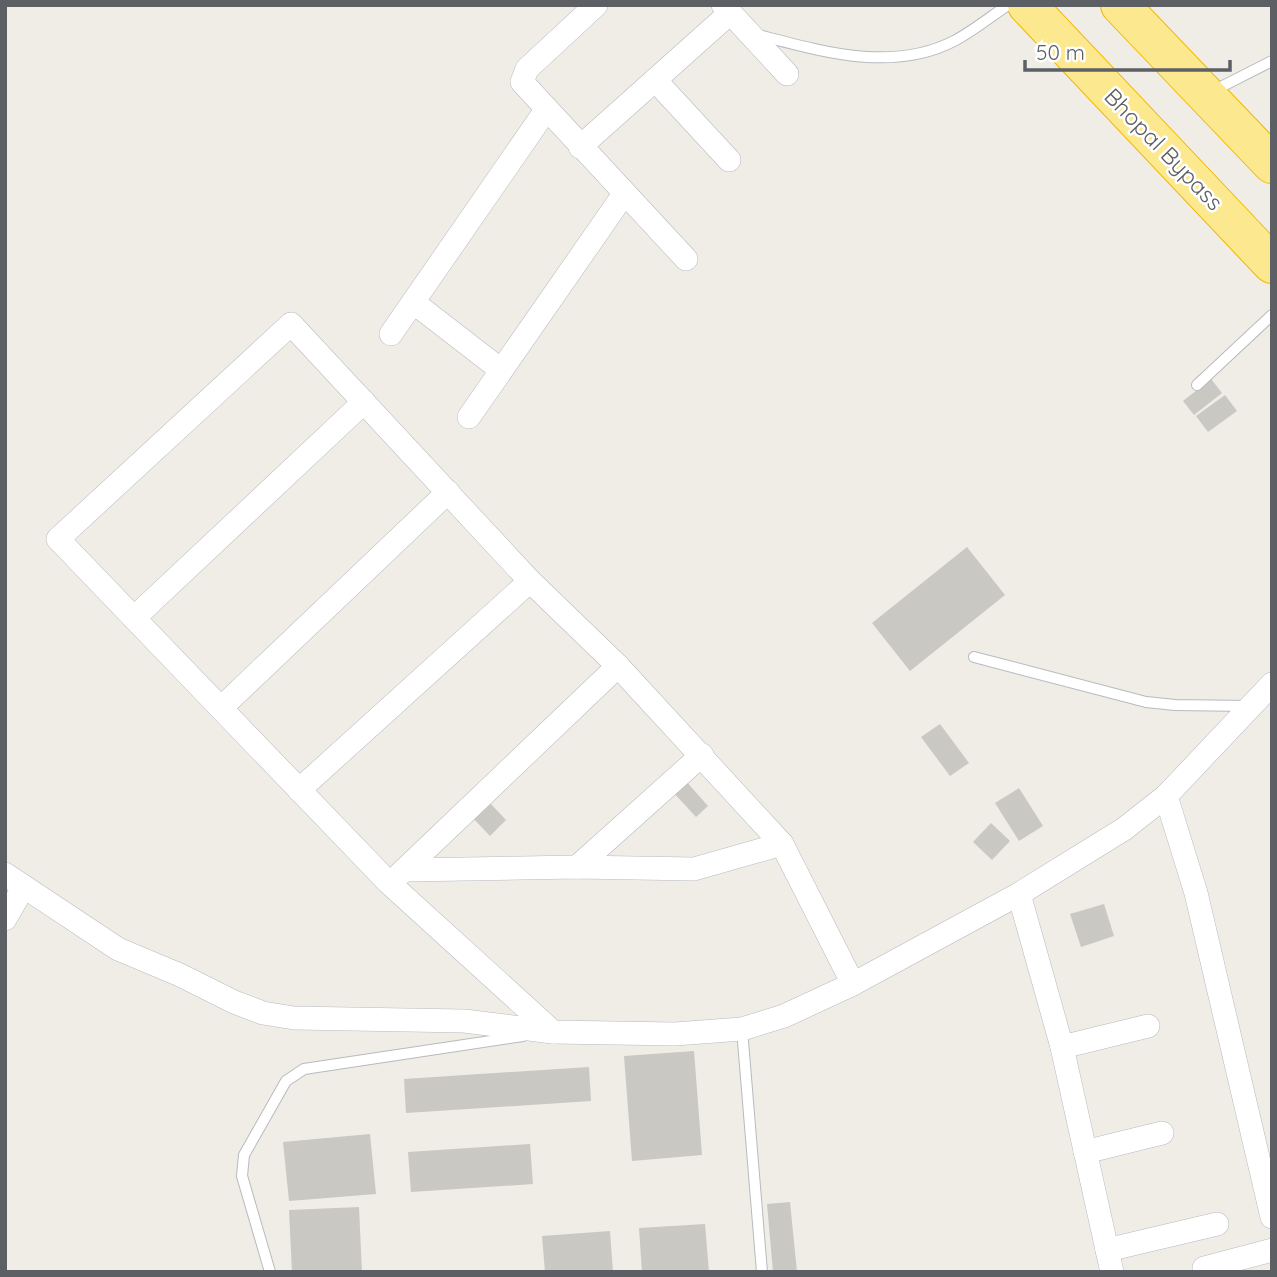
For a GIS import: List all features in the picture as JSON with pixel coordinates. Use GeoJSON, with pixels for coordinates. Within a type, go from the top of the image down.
{"type":"FeatureCollection","features":[{"type":"Feature","properties":{"kind":"highway","name":"Bhopal Bypass"},"geometry":{"type":"LineString","coordinates":[[1027,5],[1272,264]]}},
{"type":"Feature","properties":{"kind":"highway"},"geometry":{"type":"LineString","coordinates":[[1120,5],[1272,164]]}},
{"type":"Feature","properties":{"kind":"street"},"geometry":{"type":"LineString","coordinates":[[596,5],[527,69],[522,82],[686,259]]}},
{"type":"Feature","properties":{"kind":"street"},"geometry":{"type":"LineString","coordinates":[[580,146],[655,80],[727,9],[788,74]]}},
{"type":"Feature","properties":{"kind":"street"},"geometry":{"type":"LineString","coordinates":[[655,80],[729,160]]}},
{"type":"Feature","properties":{"kind":"street"},"geometry":{"type":"LineString","coordinates":[[391,334],[546,110]]}},
{"type":"Feature","properties":{"kind":"street"},"geometry":{"type":"LineString","coordinates":[[469,417],[624,194]]}},
{"type":"Feature","properties":{"kind":"street"},"geometry":{"type":"LineString","coordinates":[[413,302],[501,370]]}},
{"type":"Feature","properties":{"kind":"street"},"geometry":{"type":"LineString","coordinates":[[553,1032],[397,876],[299,790],[58,539],[291,324],[530,581],[618,666],[782,844],[853,984]]}},
{"type":"Feature","properties":{"kind":"street"},"geometry":{"type":"LineString","coordinates":[[134,618],[363,402]]}},
{"type":"Feature","properties":{"kind":"street"},"geometry":{"type":"LineString","coordinates":[[220,708],[448,492]]}},
{"type":"Feature","properties":{"kind":"street"},"geometry":{"type":"LineString","coordinates":[[299,790],[530,581]]}},
{"type":"Feature","properties":{"kind":"street"},"geometry":{"type":"LineString","coordinates":[[397,876],[618,666]]}},
{"type":"Feature","properties":{"kind":"street"},"geometry":{"type":"LineString","coordinates":[[5,919],[14,881],[118,949],[180,975],[234,1002],[263,1013],[294,1018],[464,1021],[553,1032],[675,1034],[743,1029],[785,1016],[853,984],[1019,894],[1124,830],[1166,796],[1272,684]]}},
{"type":"Feature","properties":{"kind":"street"},"geometry":{"type":"LineString","coordinates":[[577,867],[702,755]]}},
{"type":"Feature","properties":{"kind":"street"},"geometry":{"type":"LineString","coordinates":[[1166,796],[1196,893],[1272,1217]]}},
{"type":"Feature","properties":{"kind":"street"},"geometry":{"type":"LineString","coordinates":[[397,876],[577,867],[694,869],[782,844]]}},
{"type":"Feature","properties":{"kind":"street"},"geometry":{"type":"LineString","coordinates":[[1019,894],[1062,1047],[1109,1261],[1217,1224]]}},
{"type":"Feature","properties":{"kind":"street"},"geometry":{"type":"LineString","coordinates":[[1062,1047],[1148,1026]]}},
{"type":"Feature","properties":{"kind":"street"},"geometry":{"type":"LineString","coordinates":[[1085,1152],[1162,1133]]}},
{"type":"Feature","properties":{"kind":"street"},"geometry":{"type":"LineString","coordinates":[[1203,1268],[1272,1250]]}},
{"type":"Feature","properties":{"kind":"lane"},"geometry":{"type":"LineString","coordinates":[[749,33],[811,49],[867,58],[898,56],[928,51],[953,41],[1008,5]]}},
{"type":"Feature","properties":{"kind":"lane"},"geometry":{"type":"LineString","coordinates":[[1205,94],[1272,61]]}},
{"type":"Feature","properties":{"kind":"lane"},"geometry":{"type":"LineString","coordinates":[[1196,384],[1272,315]]}},
{"type":"Feature","properties":{"kind":"lane"},"geometry":{"type":"LineString","coordinates":[[974,657],[1146,702],[1250,706]]}},
{"type":"Feature","properties":{"kind":"lane"},"geometry":{"type":"LineString","coordinates":[[743,1029],[762,1272]]}},
{"type":"Feature","properties":{"kind":"lane"},"geometry":{"type":"LineString","coordinates":[[270,1272],[242,1176],[244,1155],[286,1082],[304,1069],[553,1032]]}},
{"type":"Feature","properties":{"kind":"building"},"geometry":{"type":"Polygon","coordinates":[[[1211,379],[1222,393],[1194,415],[1183,401],[1211,379]]]}},
{"type":"Feature","properties":{"kind":"building"},"geometry":{"type":"Polygon","coordinates":[[[1225,395],[1237,411],[1208,432],[1196,416],[1225,395]]]}},
{"type":"Feature","properties":{"kind":"building"},"geometry":{"type":"Polygon","coordinates":[[[967,547],[1005,595],[910,671],[872,623],[967,547]]]}},
{"type":"Feature","properties":{"kind":"building"},"geometry":{"type":"Polygon","coordinates":[[[940,724],[969,763],[950,776],[921,737],[940,724]]]}},
{"type":"Feature","properties":{"kind":"building"},"geometry":{"type":"Polygon","coordinates":[[[685,780],[708,806],[696,817],[673,792],[685,780]]]}},
{"type":"Feature","properties":{"kind":"building"},"geometry":{"type":"Polygon","coordinates":[[[1019,788],[1043,826],[1019,841],[995,803],[1019,788]]]}},
{"type":"Feature","properties":{"kind":"building"},"geometry":{"type":"Polygon","coordinates":[[[488,801],[506,820],[490,836],[471,816],[488,801]]]}},
{"type":"Feature","properties":{"kind":"building"},"geometry":{"type":"Polygon","coordinates":[[[991,823],[1010,841],[992,860],[973,842],[991,823]]]}},
{"type":"Feature","properties":{"kind":"building"},"geometry":{"type":"Polygon","coordinates":[[[1104,904],[1114,936],[1081,947],[1070,914],[1104,904]]]}},
{"type":"Feature","properties":{"kind":"building"},"geometry":{"type":"Polygon","coordinates":[[[694,1051],[702,1155],[632,1161],[624,1056],[694,1051]]]}},
{"type":"Feature","properties":{"kind":"building"},"geometry":{"type":"Polygon","coordinates":[[[589,1067],[591,1101],[406,1113],[404,1079],[589,1067]]]}},
{"type":"Feature","properties":{"kind":"building"},"geometry":{"type":"Polygon","coordinates":[[[370,1134],[376,1194],[289,1201],[283,1142],[370,1134]]]}},
{"type":"Feature","properties":{"kind":"building"},"geometry":{"type":"Polygon","coordinates":[[[530,1144],[533,1184],[411,1192],[408,1152],[530,1144]]]}},
{"type":"Feature","properties":{"kind":"building"},"geometry":{"type":"Polygon","coordinates":[[[790,1202],[797,1272],[773,1272],[767,1204],[790,1202]]]}},
{"type":"Feature","properties":{"kind":"building"},"geometry":{"type":"Polygon","coordinates":[[[359,1207],[362,1272],[292,1272],[289,1210],[359,1207]]]}},
{"type":"Feature","properties":{"kind":"building"},"geometry":{"type":"Polygon","coordinates":[[[705,1224],[709,1272],[642,1272],[639,1228],[705,1224]]]}},
{"type":"Feature","properties":{"kind":"building"},"geometry":{"type":"Polygon","coordinates":[[[610,1231],[613,1272],[545,1272],[542,1236],[610,1231]]]}}]}
